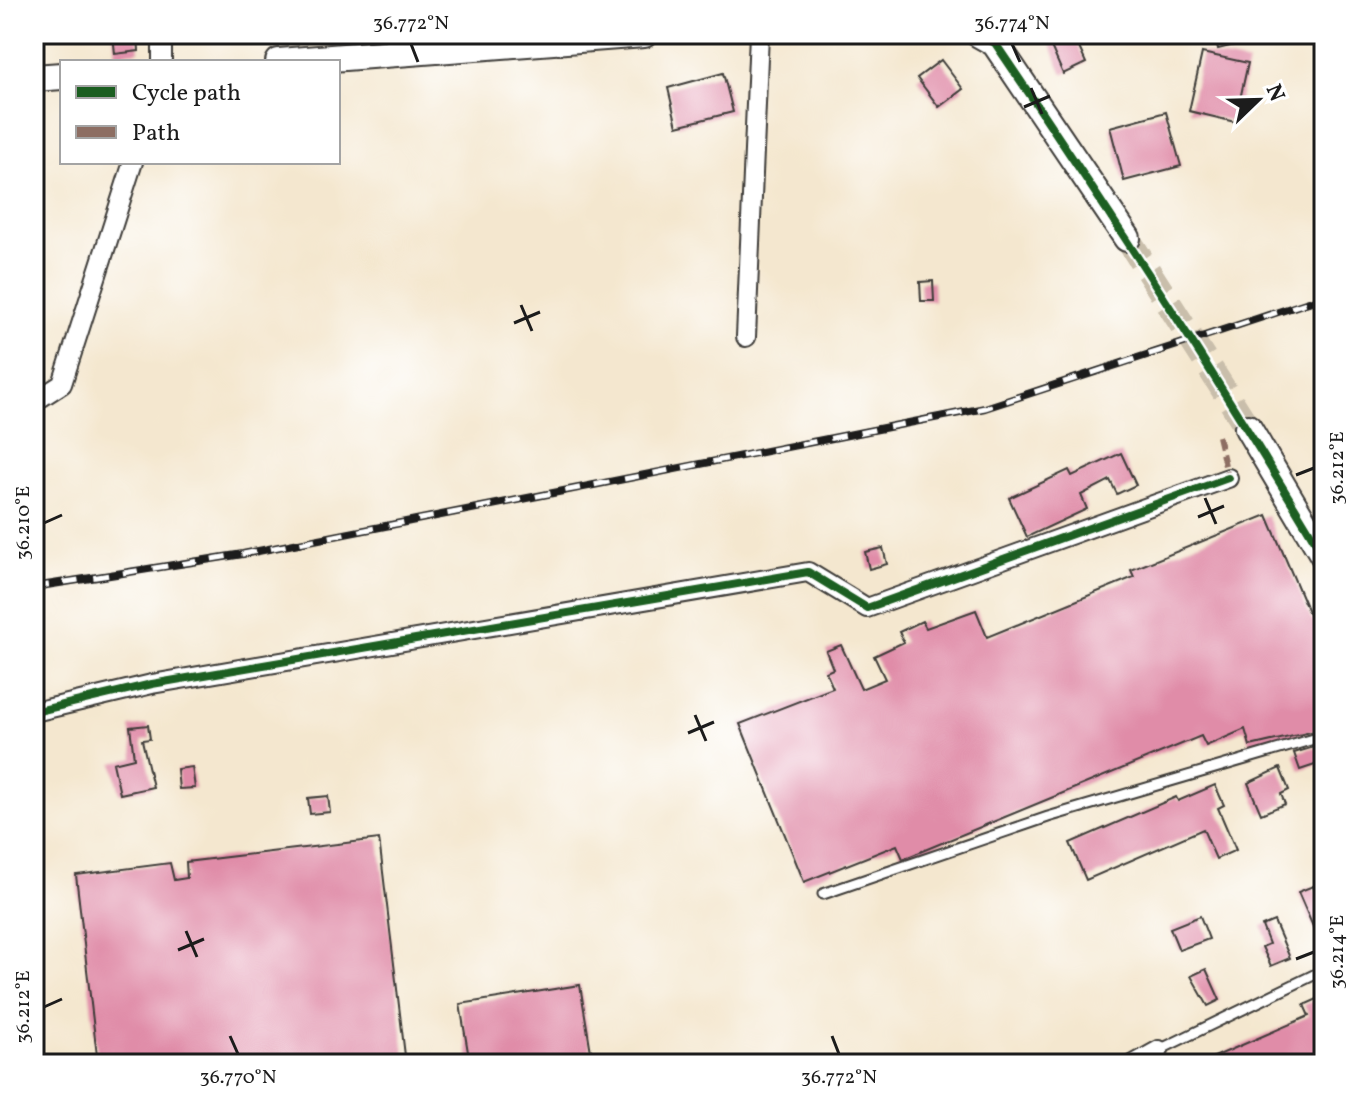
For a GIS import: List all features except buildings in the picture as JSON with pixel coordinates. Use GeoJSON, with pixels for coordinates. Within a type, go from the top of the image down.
{"type":"FeatureCollection","features":[{"type":"Feature","properties":{"kind":"street"},"geometry":{"type":"LineString","coordinates":[[162,34],[162,60]]}},
{"type":"Feature","properties":{"kind":"street"},"geometry":{"type":"LineString","coordinates":[[305,60],[644,34]]}},
{"type":"Feature","properties":{"kind":"street"},"geometry":{"type":"LineString","coordinates":[[746,337],[759,34]]}},
{"type":"Feature","properties":{"kind":"street"},"geometry":{"type":"LineString","coordinates":[[979,34],[995,43],[1127,238]]}},
{"type":"Feature","properties":{"kind":"street"},"geometry":{"type":"LineString","coordinates":[[34,78],[60,76]]}},
{"type":"Feature","properties":{"kind":"street"},"geometry":{"type":"LineString","coordinates":[[34,402],[62,384],[132,164]]}},
{"type":"Feature","properties":{"kind":"street"},"geometry":{"type":"LineString","coordinates":[[1248,428],[1324,556]]}},
{"type":"Feature","properties":{"kind":"street"},"geometry":{"type":"LineString","coordinates":[[34,712],[152,684],[808,572],[867,608],[1228,478]]}},
{"type":"Feature","properties":{"kind":"street"},"geometry":{"type":"LineString","coordinates":[[1134,1064],[1159,1050]]}},
{"type":"Feature","properties":{"kind":"lane"},"geometry":{"type":"LineString","coordinates":[[823,894],[1048,817],[1324,736]]}},
{"type":"Feature","properties":{"kind":"lane"},"geometry":{"type":"LineString","coordinates":[[1159,1050],[1324,970]]}},
{"type":"Feature","properties":{"kind":"tunnel"},"geometry":{"type":"LineString","coordinates":[[1127,238],[1248,428]]}},
{"type":"Feature","properties":{"kind":"railway"},"geometry":{"type":"LineString","coordinates":[[34,587],[243,554],[985,408],[1324,297]]}},
{"type":"Feature","properties":{"kind":"marked path"},"geometry":{"type":"LineString","coordinates":[[1218,436],[1228,478]]}},
{"type":"Feature","properties":{"kind":"cycle path"},"geometry":{"type":"LineString","coordinates":[[979,34],[995,43],[1080,169],[1204,361],[1324,556]]}},
{"type":"Feature","properties":{"kind":"cycle path"},"geometry":{"type":"LineString","coordinates":[[34,712],[152,684],[808,572],[867,608],[1228,478]]}}]}
